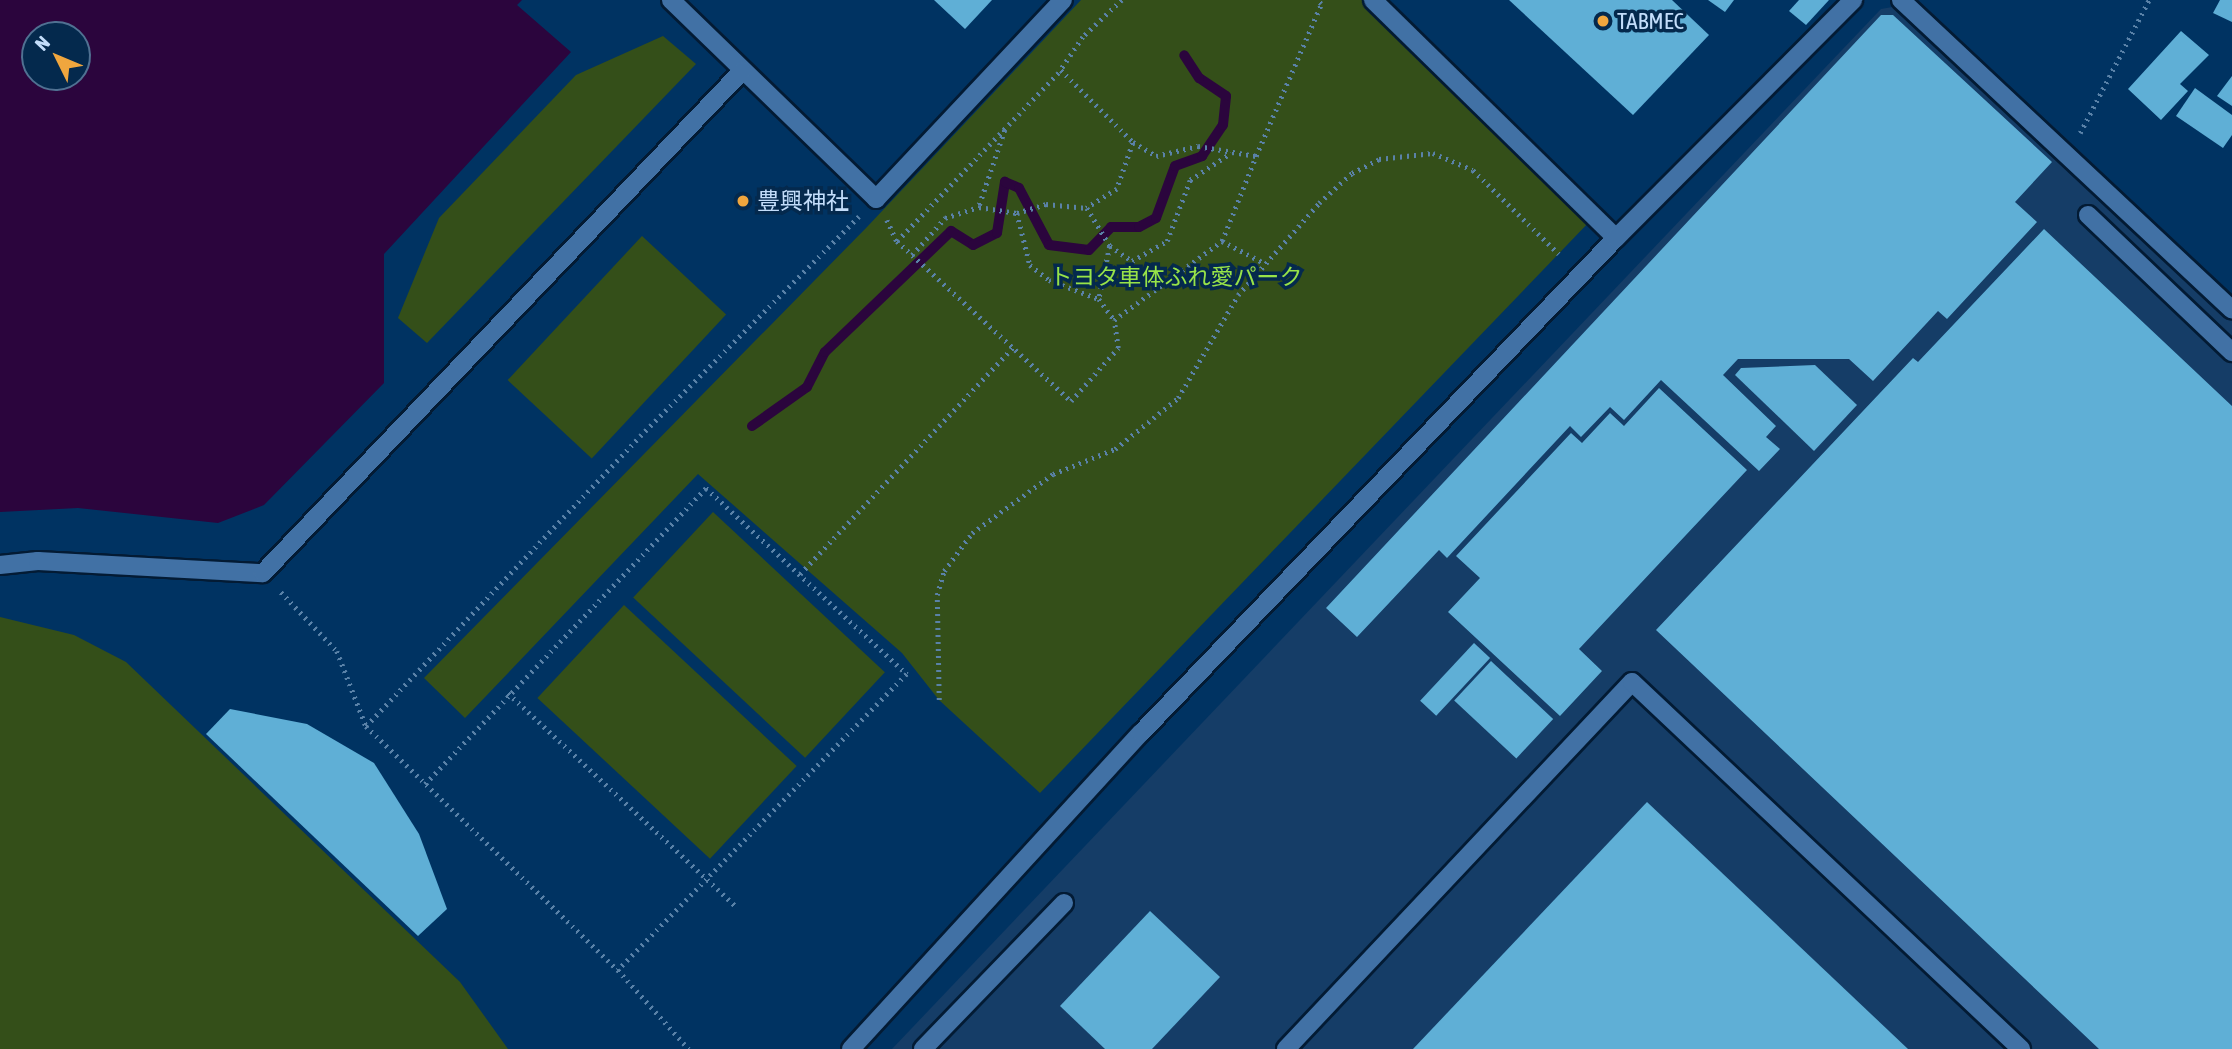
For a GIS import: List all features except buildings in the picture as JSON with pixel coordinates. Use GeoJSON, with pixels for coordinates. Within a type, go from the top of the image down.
{"type":"FeatureCollection","features":[{"type":"Feature","properties":{"kind":"street"},"geometry":{"type":"LineString","coordinates":[[671,0],[876,200],[1063,0]]}},
{"type":"Feature","properties":{"kind":"street"},"geometry":{"type":"LineString","coordinates":[[1373,0],[1616,238]]}},
{"type":"Feature","properties":{"kind":"street"},"geometry":{"type":"LineString","coordinates":[[851,1049],[1141,733],[1616,238],[1853,0]]}},
{"type":"Feature","properties":{"kind":"street"},"geometry":{"type":"LineString","coordinates":[[1901,0],[2232,310]]}},
{"type":"Feature","properties":{"kind":"street"},"geometry":{"type":"LineString","coordinates":[[0,565],[38,561],[263,573],[742,71]]}},
{"type":"Feature","properties":{"kind":"street"},"geometry":{"type":"LineString","coordinates":[[2088,215],[2232,352]]}},
{"type":"Feature","properties":{"kind":"street"},"geometry":{"type":"LineString","coordinates":[[1286,1049],[1632,682],[2021,1049]]}},
{"type":"Feature","properties":{"kind":"street"},"geometry":{"type":"LineString","coordinates":[[923,1049],[1064,903]]}},
{"type":"Feature","properties":{"kind":"path"},"geometry":{"type":"LineString","coordinates":[[897,241],[1061,69],[1083,37],[1122,0]]}},
{"type":"Feature","properties":{"kind":"path"},"geometry":{"type":"LineString","coordinates":[[1114,320],[1222,241],[1321,4],[1317,0]]}},
{"type":"Feature","properties":{"kind":"path"},"geometry":{"type":"LineString","coordinates":[[2069,155],[2149,0]]}},
{"type":"Feature","properties":{"kind":"path"},"geometry":{"type":"LineString","coordinates":[[1061,69],[1133,142],[1156,156],[1204,147],[1256,156]]}},
{"type":"Feature","properties":{"kind":"path"},"geometry":{"type":"LineString","coordinates":[[979,207],[1005,127]]}},
{"type":"Feature","properties":{"kind":"path"},"geometry":{"type":"LineString","coordinates":[[914,257],[945,218],[979,207],[1017,213],[1046,204],[1087,208],[1117,189],[1133,142]]}},
{"type":"Feature","properties":{"kind":"path"},"geometry":{"type":"LineString","coordinates":[[1087,208],[1110,246],[1132,261],[1167,241],[1190,180],[1232,152]]}},
{"type":"Feature","properties":{"kind":"path"},"geometry":{"type":"LineString","coordinates":[[939,700],[936,595],[944,571],[972,533],[1053,474],[1115,449],[1178,398],[1238,295],[1265,263],[1352,173],[1379,159],[1433,153],[1473,170],[1559,254]]}},
{"type":"Feature","properties":{"kind":"path"},"geometry":{"type":"LineString","coordinates":[[366,726],[640,436],[876,200],[897,241],[1071,401],[1118,348],[1114,320],[1098,299],[1049,280],[1030,265],[1017,213]]}},
{"type":"Feature","properties":{"kind":"path"},"geometry":{"type":"LineString","coordinates":[[1222,241],[1265,263]]}},
{"type":"Feature","properties":{"kind":"path"},"geometry":{"type":"LineString","coordinates":[[1098,299],[1110,246]]}},
{"type":"Feature","properties":{"kind":"path"},"geometry":{"type":"LineString","coordinates":[[800,574],[1013,347]]}},
{"type":"Feature","properties":{"kind":"path"},"geometry":{"type":"LineString","coordinates":[[425,784],[508,693],[706,488],[907,674],[618,970]]}},
{"type":"Feature","properties":{"kind":"path"},"geometry":{"type":"LineString","coordinates":[[263,573],[337,651],[366,726],[618,970],[689,1049]]}},
{"type":"Feature","properties":{"kind":"path"},"geometry":{"type":"LineString","coordinates":[[508,693],[704,879],[736,906]]}},
{"type":"Feature","properties":{"kind":"shaded area"},"geometry":{"type":"Polygon","coordinates":[[[0,0],[522,0],[517,5],[571,52],[384,254],[384,383],[264,505],[218,523],[78,508],[0,512],[0,0]]]}},
{"type":"Feature","properties":{"kind":"shaded area"},"geometry":{"type":"Polygon","coordinates":[[[1904,5],[2232,319],[2232,1049],[892,1049],[1881,9],[1904,5]]]}},
{"type":"Feature","properties":{"kind":"green space","name":"トヨタ車体ふれ愛パーク"},"geometry":{"type":"Polygon","coordinates":[[[1081,0],[1371,0],[1593,218],[1040,793],[939,700],[902,653],[698,474],[465,718],[424,678],[867,227],[1081,0]]]}},
{"type":"Feature","properties":{"kind":"green space"},"geometry":{"type":"Polygon","coordinates":[[[663,36],[696,64],[427,343],[398,318],[439,218],[576,75],[663,36]]]}},
{"type":"Feature","properties":{"kind":"green space"},"geometry":{"type":"Polygon","coordinates":[[[642,236],[726,314],[592,459],[508,380],[642,236]]]}},
{"type":"Feature","properties":{"kind":"green space"},"geometry":{"type":"Polygon","coordinates":[[[713,512],[885,672],[805,758],[633,598],[713,512]]]}},
{"type":"Feature","properties":{"kind":"green space"},"geometry":{"type":"Polygon","coordinates":[[[624,605],[797,766],[710,859],[537,698],[624,605]]]}},
{"type":"Feature","properties":{"kind":"green space"},"geometry":{"type":"Polygon","coordinates":[[[0,617],[74,635],[126,662],[460,982],[508,1049],[0,1049],[0,617]]]}},
{"type":"Feature","properties":{"kind":"waterway"},"geometry":{"type":"LineString","coordinates":[[752,426],[807,387],[825,352],[951,231],[973,245],[997,233],[1005,182],[1019,188],[1049,245],[1089,250],[1111,227],[1139,227],[1156,218],[1175,166],[1202,156],[1223,125],[1226,96],[1199,78],[1184,55]]}},
{"type":"Feature","properties":{"kind":"place","name":"TABMEC"},"geometry":{"type":"Point","coordinates":[1603,21]}},
{"type":"Feature","properties":{"kind":"place","name":"豊興神社"},"geometry":{"type":"Point","coordinates":[743,201]}}]}
